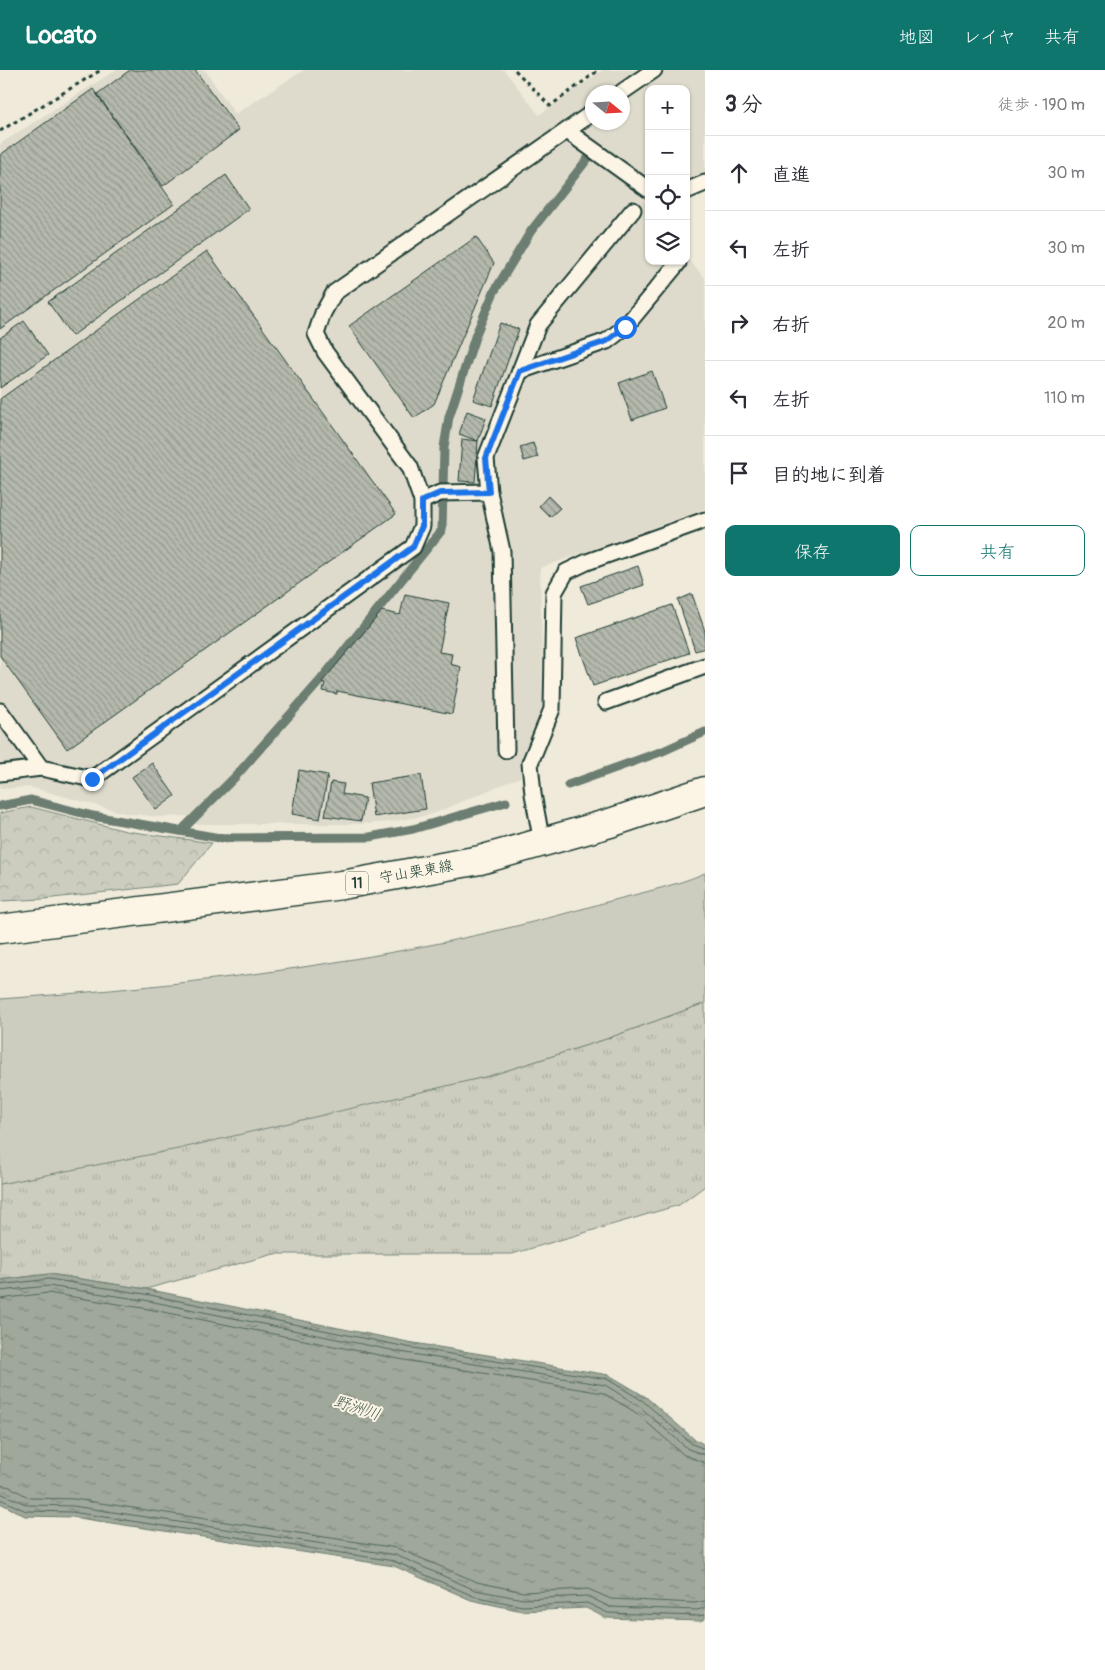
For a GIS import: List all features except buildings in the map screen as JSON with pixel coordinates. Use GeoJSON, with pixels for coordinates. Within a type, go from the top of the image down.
{"type":"FeatureCollection","features":[{"type":"Feature","properties":{"kind":"main road","name":"守山栗東線"},"geometry":{"type":"LineString","coordinates":[[0,929],[342,885],[480,860],[610,823],[705,791]]}},
{"type":"Feature","properties":{"kind":"lane"},"geometry":{"type":"LineString","coordinates":[[630,86],[654,70]]}},
{"type":"Feature","properties":{"kind":"lane"},"geometry":{"type":"LineString","coordinates":[[0,773],[41,768],[92,779],[413,547],[422,526],[422,501],[410,467],[325,352],[316,334],[323,313],[334,293],[585,118]]}},
{"type":"Feature","properties":{"kind":"lane"},"geometry":{"type":"LineString","coordinates":[[567,131],[645,187]]}},
{"type":"Feature","properties":{"kind":"lane"},"geometry":{"type":"LineString","coordinates":[[690,189],[705,183]]}},
{"type":"Feature","properties":{"kind":"lane"},"geometry":{"type":"LineString","coordinates":[[506,750],[502,551],[489,492],[486,458],[538,325],[633,210]]}},
{"type":"Feature","properties":{"kind":"lane"},"geometry":{"type":"LineString","coordinates":[[520,371],[607,341],[625,327],[676,265]]}},
{"type":"Feature","properties":{"kind":"lane"},"geometry":{"type":"LineString","coordinates":[[422,501],[444,493],[489,492]]}},
{"type":"Feature","properties":{"kind":"lane"},"geometry":{"type":"LineString","coordinates":[[542,843],[533,794],[530,763],[552,709],[554,593],[566,572],[587,562],[705,520]]}},
{"type":"Feature","properties":{"kind":"lane"},"geometry":{"type":"LineString","coordinates":[[606,702],[705,666]]}},
{"type":"Feature","properties":{"kind":"lane"},"geometry":{"type":"LineString","coordinates":[[0,711],[41,768]]}},
{"type":"Feature","properties":{"kind":"path"},"geometry":{"type":"LineString","coordinates":[[0,131],[101,70]]}},
{"type":"Feature","properties":{"kind":"path"},"geometry":{"type":"LineString","coordinates":[[515,70],[550,106],[599,70]]}},
{"type":"Feature","properties":{"kind":"shaded area"},"geometry":{"type":"Polygon","coordinates":[[[116,70],[205,70],[235,114],[304,70],[504,70],[539,115],[603,70],[705,70],[705,174],[690,181],[690,85],[645,85],[645,189],[640,196],[645,203],[645,265],[690,265],[690,261],[705,278],[705,509],[540,568],[543,708],[525,752],[520,777],[433,814],[390,822],[361,824],[191,824],[190,816],[160,817],[124,813],[30,787],[0,789],[0,144],[116,70]]]}},
{"type":"Feature","properties":{"kind":"green space"},"geometry":{"type":"Polygon","coordinates":[[[31,807],[126,831],[212,843],[178,884],[44,899],[0,901],[0,813],[31,807]]]}},
{"type":"Feature","properties":{"kind":"green space"},"geometry":{"type":"Polygon","coordinates":[[[705,873],[705,1003],[603,1040],[489,1076],[178,1149],[0,1184],[0,999],[223,978],[371,956],[517,926],[663,887],[705,873]]]}},
{"type":"Feature","properties":{"kind":"green space"},"geometry":{"type":"Polygon","coordinates":[[[705,1003],[705,1186],[679,1205],[512,1254],[274,1254],[146,1289],[49,1274],[0,1280],[0,1184],[489,1076],[603,1040],[705,1003]]]}},
{"type":"Feature","properties":{"kind":"water","name":"野洲川"},"geometry":{"type":"Polygon","coordinates":[[[49,1274],[146,1289],[408,1342],[609,1375],[646,1397],[694,1439],[705,1445],[705,1619],[700,1621],[606,1618],[586,1608],[522,1611],[471,1600],[394,1566],[72,1517],[25,1516],[0,1503],[0,1280],[49,1274]]]}},
{"type":"Feature","properties":{"kind":"waterway"},"geometry":{"type":"LineString","coordinates":[[181,831],[235,777],[319,682],[442,530],[444,447],[449,417],[476,334],[494,292],[531,231],[589,157]]}},
{"type":"Feature","properties":{"kind":"waterway"},"geometry":{"type":"LineString","coordinates":[[568,785],[663,751],[705,732]]}},
{"type":"Feature","properties":{"kind":"waterway"},"geometry":{"type":"LineString","coordinates":[[0,806],[31,800],[93,816],[220,838],[370,837],[413,829],[506,802]]}},
{"type":"Feature","properties":{"kind":"route"},"geometry":{"type":"LineString","coordinates":[[92,779],[413,547],[422,526],[422,501],[440,493],[489,492],[486,458],[520,371],[607,341],[625,327]]}}]}
